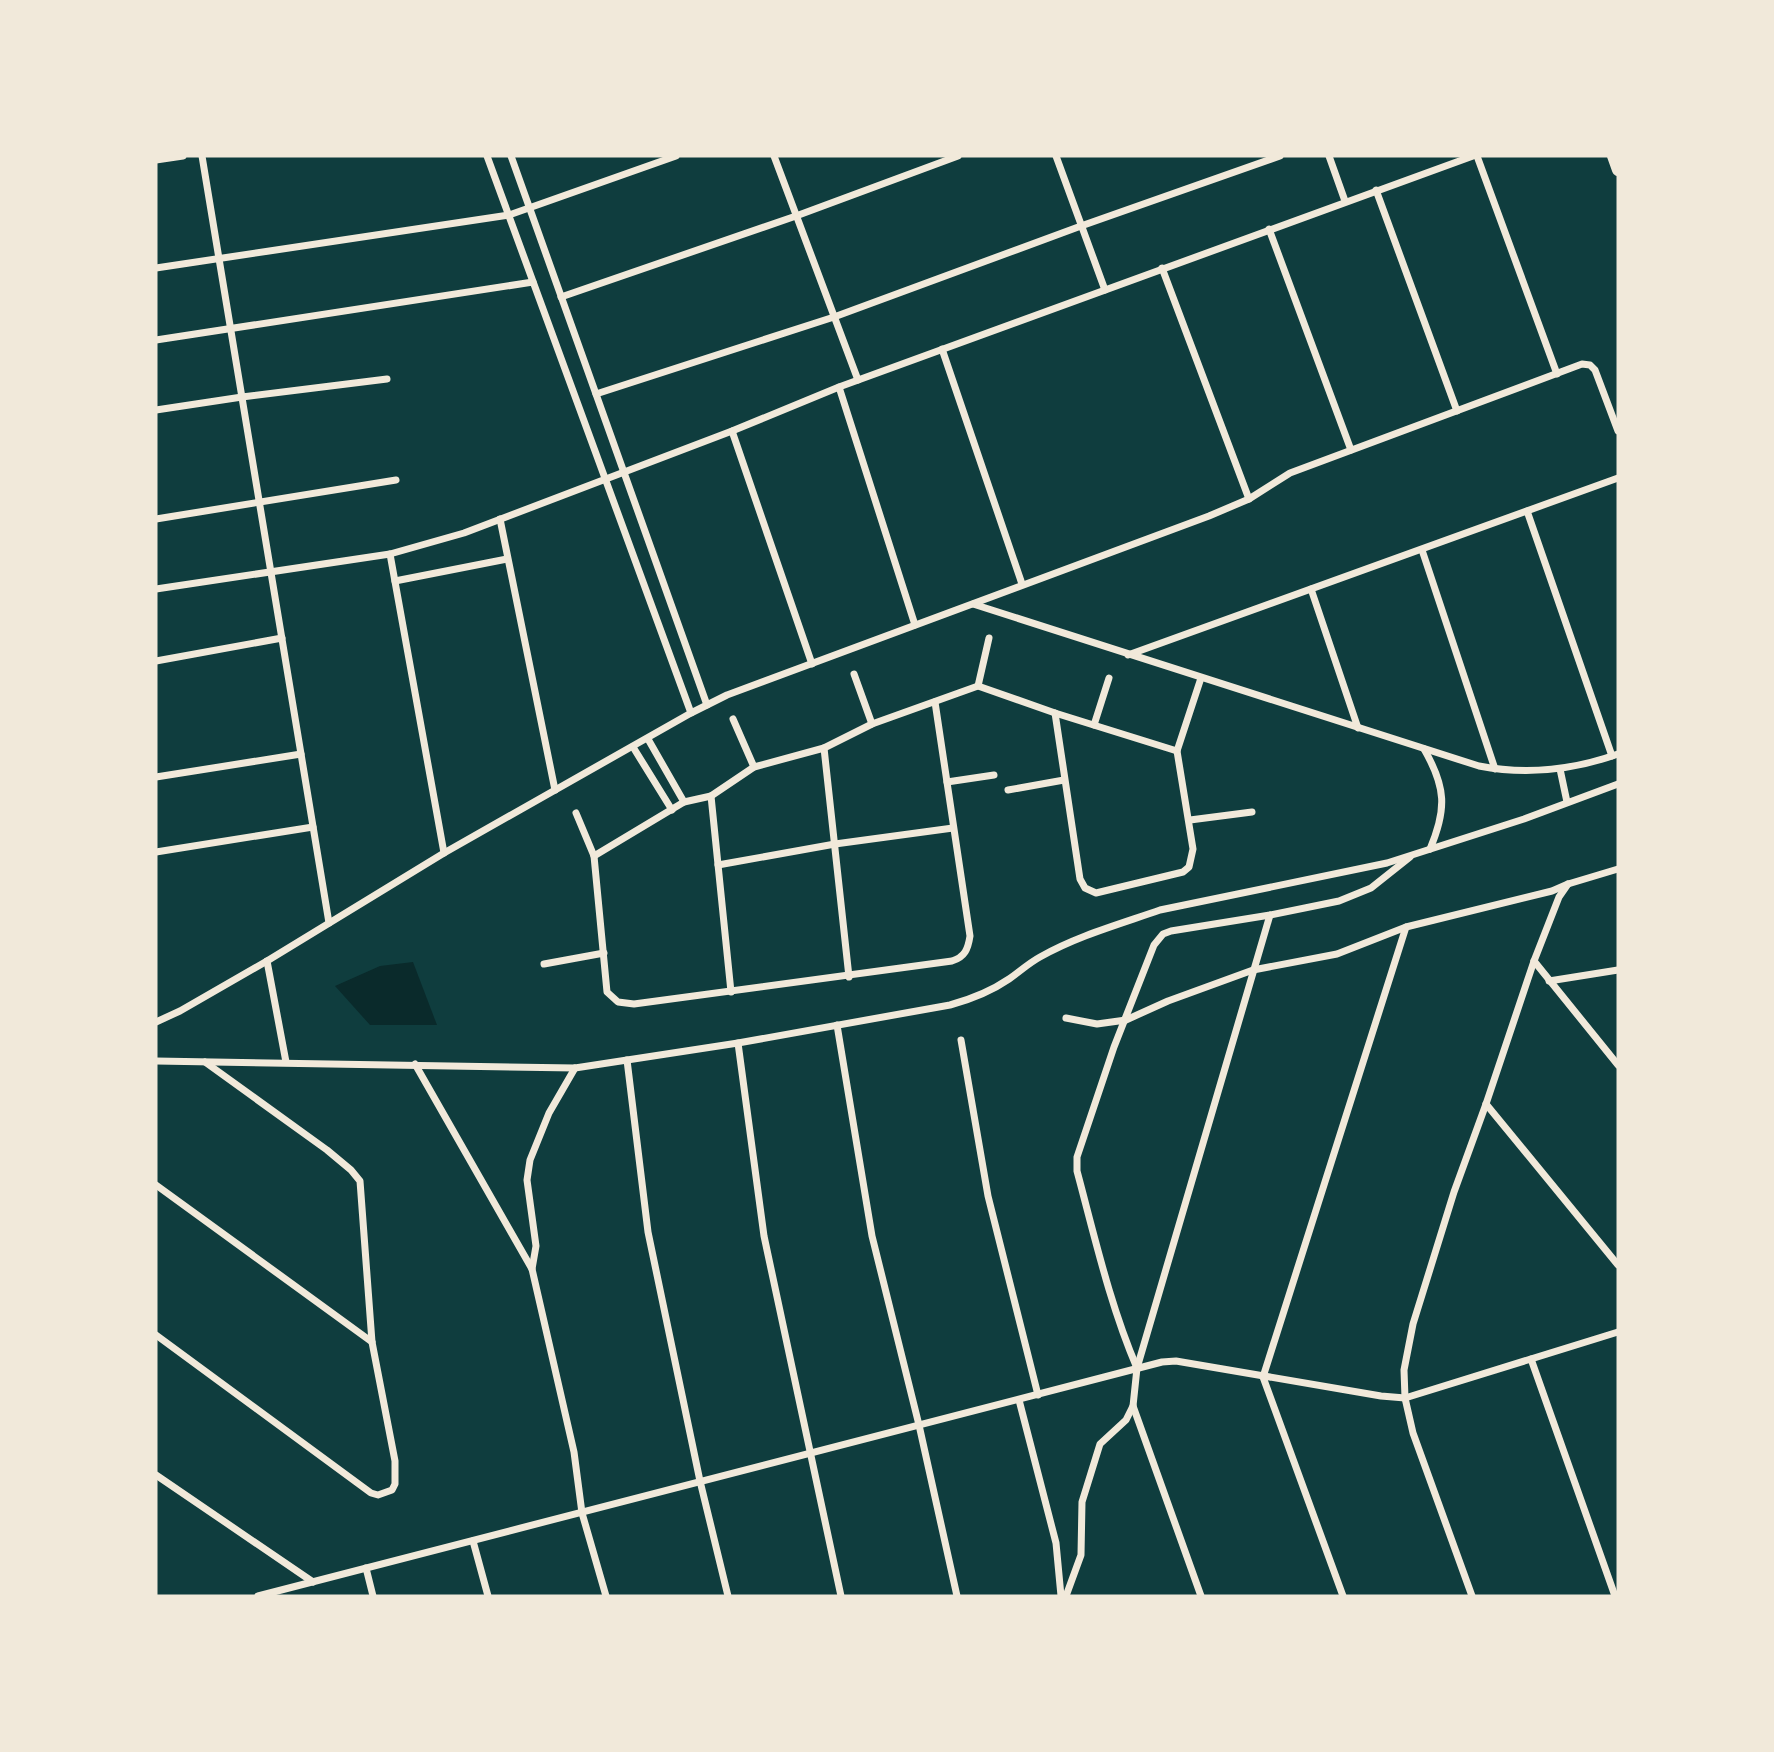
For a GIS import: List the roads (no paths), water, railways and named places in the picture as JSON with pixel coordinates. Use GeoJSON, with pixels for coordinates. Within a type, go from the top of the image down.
{"type":"FeatureCollection","features":[{"type":"Feature","properties":{"kind":"main road"},"geometry":{"type":"LineString","coordinates":[[1613,156],[1618,170]]}},
{"type":"Feature","properties":{"kind":"street"},"geometry":{"type":"LineString","coordinates":[[156,160],[183,156]]}},
{"type":"Feature","properties":{"kind":"street"},"geometry":{"type":"LineString","coordinates":[[202,156],[330,923]]}},
{"type":"Feature","properties":{"kind":"street"},"geometry":{"type":"LineString","coordinates":[[487,156],[691,713]]}},
{"type":"Feature","properties":{"kind":"street"},"geometry":{"type":"LineString","coordinates":[[511,156],[707,705]]}},
{"type":"Feature","properties":{"kind":"street"},"geometry":{"type":"LineString","coordinates":[[156,268],[509,215],[676,156]]}},
{"type":"Feature","properties":{"kind":"street"},"geometry":{"type":"LineString","coordinates":[[774,156],[858,380]]}},
{"type":"Feature","properties":{"kind":"street"},"geometry":{"type":"LineString","coordinates":[[561,297],[796,216],[958,156]]}},
{"type":"Feature","properties":{"kind":"street"},"geometry":{"type":"LineString","coordinates":[[1056,156],[1105,290]]}},
{"type":"Feature","properties":{"kind":"street"},"geometry":{"type":"LineString","coordinates":[[596,394],[834,317],[1280,156]]}},
{"type":"Feature","properties":{"kind":"street"},"geometry":{"type":"LineString","coordinates":[[1329,156],[1345,201]]}},
{"type":"Feature","properties":{"kind":"street"},"geometry":{"type":"LineString","coordinates":[[156,589],[390,554],[429,544],[606,480],[839,387],[1475,156],[1557,374]]}},
{"type":"Feature","properties":{"kind":"street"},"geometry":{"type":"LineString","coordinates":[[1376,190],[1457,411]]}},
{"type":"Feature","properties":{"kind":"street"},"geometry":{"type":"LineString","coordinates":[[1269,229],[1351,450]]}},
{"type":"Feature","properties":{"kind":"street"},"geometry":{"type":"LineString","coordinates":[[1162,268],[1249,499]]}},
{"type":"Feature","properties":{"kind":"street"},"geometry":{"type":"LineString","coordinates":[[156,340],[533,282]]}},
{"type":"Feature","properties":{"kind":"street"},"geometry":{"type":"LineString","coordinates":[[942,349],[1022,584]]}},
{"type":"Feature","properties":{"kind":"street"},"geometry":{"type":"LineString","coordinates":[[156,1022],[267,961],[444,853],[707,705],[1249,499],[1290,473],[1586,364],[1595,370],[1600,378],[1618,431]]}},
{"type":"Feature","properties":{"kind":"street"},"geometry":{"type":"LineString","coordinates":[[156,410],[387,379]]}},
{"type":"Feature","properties":{"kind":"street"},"geometry":{"type":"LineString","coordinates":[[839,387],[915,625]]}},
{"type":"Feature","properties":{"kind":"street"},"geometry":{"type":"LineString","coordinates":[[732,431],[812,664]]}},
{"type":"Feature","properties":{"kind":"street"},"geometry":{"type":"LineString","coordinates":[[1127,655],[1618,478]]}},
{"type":"Feature","properties":{"kind":"street"},"geometry":{"type":"LineString","coordinates":[[156,519],[396,480]]}},
{"type":"Feature","properties":{"kind":"street"},"geometry":{"type":"LineString","coordinates":[[972,604],[1423,749],[1495,769],[1560,769],[1615,755],[1527,511]]}},
{"type":"Feature","properties":{"kind":"street"},"geometry":{"type":"LineString","coordinates":[[499,519],[555,790]]}},
{"type":"Feature","properties":{"kind":"street"},"geometry":{"type":"LineString","coordinates":[[1422,550],[1495,769]]}},
{"type":"Feature","properties":{"kind":"street"},"geometry":{"type":"LineString","coordinates":[[390,554],[444,853]]}},
{"type":"Feature","properties":{"kind":"street"},"geometry":{"type":"LineString","coordinates":[[395,581],[508,559]]}},
{"type":"Feature","properties":{"kind":"street"},"geometry":{"type":"LineString","coordinates":[[1311,589],[1358,728]]}},
{"type":"Feature","properties":{"kind":"street"},"geometry":{"type":"LineString","coordinates":[[156,660],[282,638]]}},
{"type":"Feature","properties":{"kind":"street"},"geometry":{"type":"LineString","coordinates":[[978,686],[989,638]]}},
{"type":"Feature","properties":{"kind":"street"},"geometry":{"type":"LineString","coordinates":[[854,674],[872,724]]}},
{"type":"Feature","properties":{"kind":"street"},"geometry":{"type":"LineString","coordinates":[[1094,725],[1109,678]]}},
{"type":"Feature","properties":{"kind":"street"},"geometry":{"type":"LineString","coordinates":[[1055,713],[1081,883],[1092,893],[1189,867],[1193,855],[1190,820],[1177,751],[1201,678]]}},
{"type":"Feature","properties":{"kind":"street"},"geometry":{"type":"LineString","coordinates":[[594,856],[684,802],[711,796],[754,767],[824,748],[872,724],[978,686],[1177,751]]}},
{"type":"Feature","properties":{"kind":"street"},"geometry":{"type":"LineString","coordinates":[[576,813],[594,856],[607,992],[618,1002],[634,1004],[952,961],[961,958],[965,953],[970,936],[935,702]]}},
{"type":"Feature","properties":{"kind":"street"},"geometry":{"type":"LineString","coordinates":[[733,719],[754,767]]}},
{"type":"Feature","properties":{"kind":"street"},"geometry":{"type":"LineString","coordinates":[[648,739],[684,802]]}},
{"type":"Feature","properties":{"kind":"street"},"geometry":{"type":"LineString","coordinates":[[633,747],[672,810]]}},
{"type":"Feature","properties":{"kind":"street"},"geometry":{"type":"LineString","coordinates":[[824,748],[849,977]]}},
{"type":"Feature","properties":{"kind":"street"},"geometry":{"type":"LineString","coordinates":[[1423,749],[1438,777],[1443,803],[1441,822],[1430,849]]}},
{"type":"Feature","properties":{"kind":"street"},"geometry":{"type":"LineString","coordinates":[[156,777],[301,754]]}},
{"type":"Feature","properties":{"kind":"street"},"geometry":{"type":"LineString","coordinates":[[1560,769],[1567,802]]}},
{"type":"Feature","properties":{"kind":"street"},"geometry":{"type":"LineString","coordinates":[[947,782],[994,775]]}},
{"type":"Feature","properties":{"kind":"street"},"geometry":{"type":"LineString","coordinates":[[1008,790],[1064,780]]}},
{"type":"Feature","properties":{"kind":"street"},"geometry":{"type":"LineString","coordinates":[[156,1060],[575,1068],[950,1005],[977,998],[1039,957],[1091,934],[1160,911],[1305,881],[1412,855],[1524,819],[1618,784]]}},
{"type":"Feature","properties":{"kind":"street"},"geometry":{"type":"LineString","coordinates":[[711,796],[731,992]]}},
{"type":"Feature","properties":{"kind":"street"},"geometry":{"type":"LineString","coordinates":[[1190,820],[1252,812]]}},
{"type":"Feature","properties":{"kind":"street"},"geometry":{"type":"LineString","coordinates":[[156,852],[313,827]]}},
{"type":"Feature","properties":{"kind":"street"},"geometry":{"type":"LineString","coordinates":[[718,865],[835,844],[953,828]]}},
{"type":"Feature","properties":{"kind":"street"},"geometry":{"type":"LineString","coordinates":[[1137,1368],[1106,1282],[1077,1171],[1077,1157],[1154,944],[1163,934],[1171,931],[1270,915],[1357,895],[1385,878],[1412,855]]}},
{"type":"Feature","properties":{"kind":"street"},"geometry":{"type":"LineString","coordinates":[[1066,1018],[1097,1024],[1126,1020],[1168,1001],[1253,970],[1337,954],[1406,927],[1552,891],[1618,869]]}},
{"type":"Feature","properties":{"kind":"street"},"geometry":{"type":"LineString","coordinates":[[1472,1596],[1413,1433],[1405,1398],[1404,1370],[1413,1324],[1454,1192],[1534,961],[1559,897],[1568,884]]}},
{"type":"Feature","properties":{"kind":"street"},"geometry":{"type":"LineString","coordinates":[[1064,1596],[1081,1555],[1083,1502],[1100,1444],[1126,1420],[1133,1406],[1137,1368],[1270,915]]}},
{"type":"Feature","properties":{"kind":"street"},"geometry":{"type":"LineString","coordinates":[[1343,1596],[1263,1377],[1406,927]]}},
{"type":"Feature","properties":{"kind":"street"},"geometry":{"type":"LineString","coordinates":[[544,964],[604,953]]}},
{"type":"Feature","properties":{"kind":"street"},"geometry":{"type":"LineString","coordinates":[[267,961],[286,1062]]}},
{"type":"Feature","properties":{"kind":"street"},"geometry":{"type":"LineString","coordinates":[[1534,961],[1618,1065]]}},
{"type":"Feature","properties":{"kind":"street"},"geometry":{"type":"LineString","coordinates":[[1549,981],[1618,971]]}},
{"type":"Feature","properties":{"kind":"street"},"geometry":{"type":"LineString","coordinates":[[837,1025],[872,1236],[919,1425],[957,1596]]}},
{"type":"Feature","properties":{"kind":"street"},"geometry":{"type":"LineString","coordinates":[[961,1040],[988,1196],[1038,1395]]}},
{"type":"Feature","properties":{"kind":"street"},"geometry":{"type":"LineString","coordinates":[[738,1042],[764,1236],[841,1596]]}},
{"type":"Feature","properties":{"kind":"street"},"geometry":{"type":"LineString","coordinates":[[627,1060],[648,1232],[700,1481],[729,1596]]}},
{"type":"Feature","properties":{"kind":"street"},"geometry":{"type":"LineString","coordinates":[[156,1335],[371,1493],[378,1495],[392,1490],[396,1475],[372,1342],[360,1181],[327,1150],[205,1061]]}},
{"type":"Feature","properties":{"kind":"street"},"geometry":{"type":"LineString","coordinates":[[415,1064],[532,1269],[574,1452],[582,1513],[606,1596]]}},
{"type":"Feature","properties":{"kind":"street"},"geometry":{"type":"LineString","coordinates":[[532,1269],[536,1246],[527,1180],[530,1160],[550,1113],[575,1068]]}},
{"type":"Feature","properties":{"kind":"street"},"geometry":{"type":"LineString","coordinates":[[1486,1104],[1618,1265]]}},
{"type":"Feature","properties":{"kind":"street"},"geometry":{"type":"LineString","coordinates":[[156,1185],[372,1342]]}},
{"type":"Feature","properties":{"kind":"street"},"geometry":{"type":"LineString","coordinates":[[259,1596],[1162,1362],[1175,1361],[1405,1398],[1618,1332]]}},
{"type":"Feature","properties":{"kind":"street"},"geometry":{"type":"LineString","coordinates":[[1531,1359],[1615,1596]]}},
{"type":"Feature","properties":{"kind":"street"},"geometry":{"type":"LineString","coordinates":[[1019,1400],[1056,1543],[1064,1596]]}},
{"type":"Feature","properties":{"kind":"street"},"geometry":{"type":"LineString","coordinates":[[1133,1406],[1201,1596]]}},
{"type":"Feature","properties":{"kind":"street"},"geometry":{"type":"LineString","coordinates":[[156,1475],[313,1582]]}},
{"type":"Feature","properties":{"kind":"street"},"geometry":{"type":"LineString","coordinates":[[473,1541],[488,1596]]}},
{"type":"Feature","properties":{"kind":"street"},"geometry":{"type":"LineString","coordinates":[[366,1568],[373,1596]]}},
{"type":"Feature","properties":{"kind":"water"},"geometry":{"type":"Polygon","coordinates":[[[413,962],[437,1025],[370,1025],[335,986],[380,966],[413,962]]]}}]}
